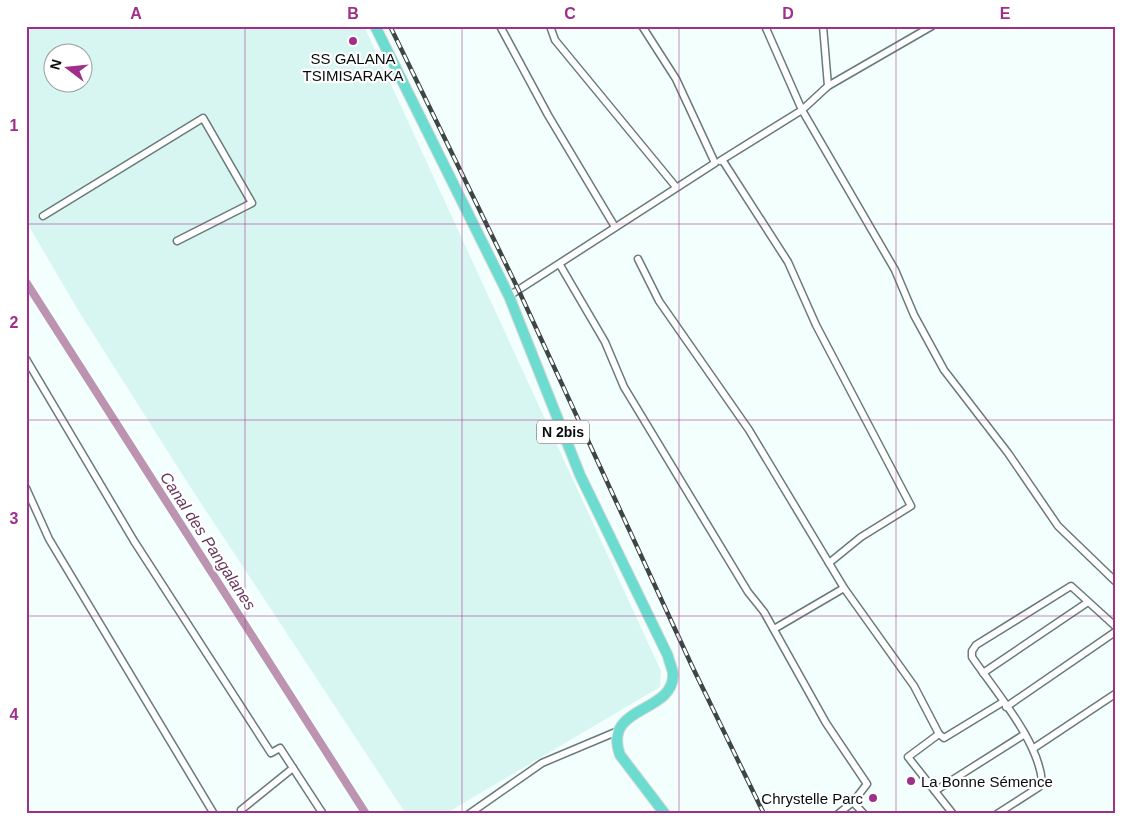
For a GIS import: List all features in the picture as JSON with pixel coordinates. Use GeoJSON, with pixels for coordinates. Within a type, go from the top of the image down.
{"type":"FeatureCollection","features":[{"type":"Feature","properties":{"kind":"main road","name":"N 2bis"},"geometry":{"type":"LineString","coordinates":[[375,26],[509,296],[580,475],[668,656],[673,676],[670,687],[662,696],[626,720],[618,731]]}},
{"type":"Feature","properties":{"kind":"main road"},"geometry":{"type":"LineString","coordinates":[[618,731],[616,744],[620,755],[665,814]]}},
{"type":"Feature","properties":{"kind":"street"},"geometry":{"type":"LineString","coordinates":[[500,26],[553,122],[615,227]]}},
{"type":"Feature","properties":{"kind":"street"},"geometry":{"type":"LineString","coordinates":[[550,26],[555,40],[676,187]]}},
{"type":"Feature","properties":{"kind":"street"},"geometry":{"type":"LineString","coordinates":[[642,26],[676,79],[714,163]]}},
{"type":"Feature","properties":{"kind":"street"},"geometry":{"type":"LineString","coordinates":[[765,26],[802,110],[895,270],[914,315],[944,370],[1008,453],[1058,526],[1115,581]]}},
{"type":"Feature","properties":{"kind":"street"},"geometry":{"type":"LineString","coordinates":[[823,26],[828,86]]}},
{"type":"Feature","properties":{"kind":"street"},"geometry":{"type":"LineString","coordinates":[[509,296],[560,265],[676,187],[714,163],[723,161],[802,110],[828,86],[932,26]]}},
{"type":"Feature","properties":{"kind":"street"},"geometry":{"type":"LineString","coordinates":[[43,216],[203,118],[252,203],[177,240]]}},
{"type":"Feature","properties":{"kind":"street"},"geometry":{"type":"LineString","coordinates":[[723,161],[788,262],[816,325],[911,506],[861,537],[830,563]]}},
{"type":"Feature","properties":{"kind":"street"},"geometry":{"type":"LineString","coordinates":[[638,259],[659,301],[749,430],[844,588],[914,686],[939,734],[944,738],[1005,704],[1115,632]]}},
{"type":"Feature","properties":{"kind":"street"},"geometry":{"type":"LineString","coordinates":[[560,265],[605,342],[624,387],[748,592],[774,628],[826,722],[867,784],[853,802],[838,814]]}},
{"type":"Feature","properties":{"kind":"street"},"geometry":{"type":"LineString","coordinates":[[26,359],[134,541],[271,754],[280,748],[323,814]]}},
{"type":"Feature","properties":{"kind":"street"},"geometry":{"type":"LineString","coordinates":[[26,488],[49,539],[214,814]]}},
{"type":"Feature","properties":{"kind":"street"},"geometry":{"type":"LineString","coordinates":[[996,814],[1042,782],[1034,748],[972,657],[972,650],[976,645],[1071,586],[1115,626]]}},
{"type":"Feature","properties":{"kind":"street"},"geometry":{"type":"LineString","coordinates":[[774,628],[844,588]]}},
{"type":"Feature","properties":{"kind":"street"},"geometry":{"type":"LineString","coordinates":[[983,673],[1088,602]]}},
{"type":"Feature","properties":{"kind":"street"},"geometry":{"type":"LineString","coordinates":[[1034,748],[1115,694]]}},
{"type":"Feature","properties":{"kind":"street"},"geometry":{"type":"LineString","coordinates":[[469,814],[542,763],[618,731]]}},
{"type":"Feature","properties":{"kind":"street"},"geometry":{"type":"LineString","coordinates":[[939,734],[908,757],[953,814]]}},
{"type":"Feature","properties":{"kind":"street"},"geometry":{"type":"LineString","coordinates":[[935,791],[1025,734]]}},
{"type":"Feature","properties":{"kind":"street"},"geometry":{"type":"LineString","coordinates":[[241,810],[293,768]]}},
{"type":"Feature","properties":{"kind":"street"},"geometry":{"type":"LineString","coordinates":[[853,802],[864,814]]}},
{"type":"Feature","properties":{"kind":"shaded area"},"geometry":{"type":"Polygon","coordinates":[[[26,26],[364,26],[661,671],[660,687],[445,814],[406,814],[189,485],[78,310],[26,221],[26,26]]]}},
{"type":"Feature","properties":{"kind":"waterway","name":"Canal des Pangalanes"},"geometry":{"type":"LineString","coordinates":[[26,282],[366,814]]}},
{"type":"Feature","properties":{"kind":"railway"},"geometry":{"type":"LineString","coordinates":[[390,26],[519,291],[692,666],[764,814]]}},
{"type":"Feature","properties":{"kind":"place","name":"SS GALANA TSIMISARAKA"},"geometry":{"type":"Point","coordinates":[353,41]}},
{"type":"Feature","properties":{"kind":"place","name":"La Bonne Sémence"},"geometry":{"type":"Point","coordinates":[911,781]}},
{"type":"Feature","properties":{"kind":"place","name":"Chrystelle Parc"},"geometry":{"type":"Point","coordinates":[873,798]}}]}
